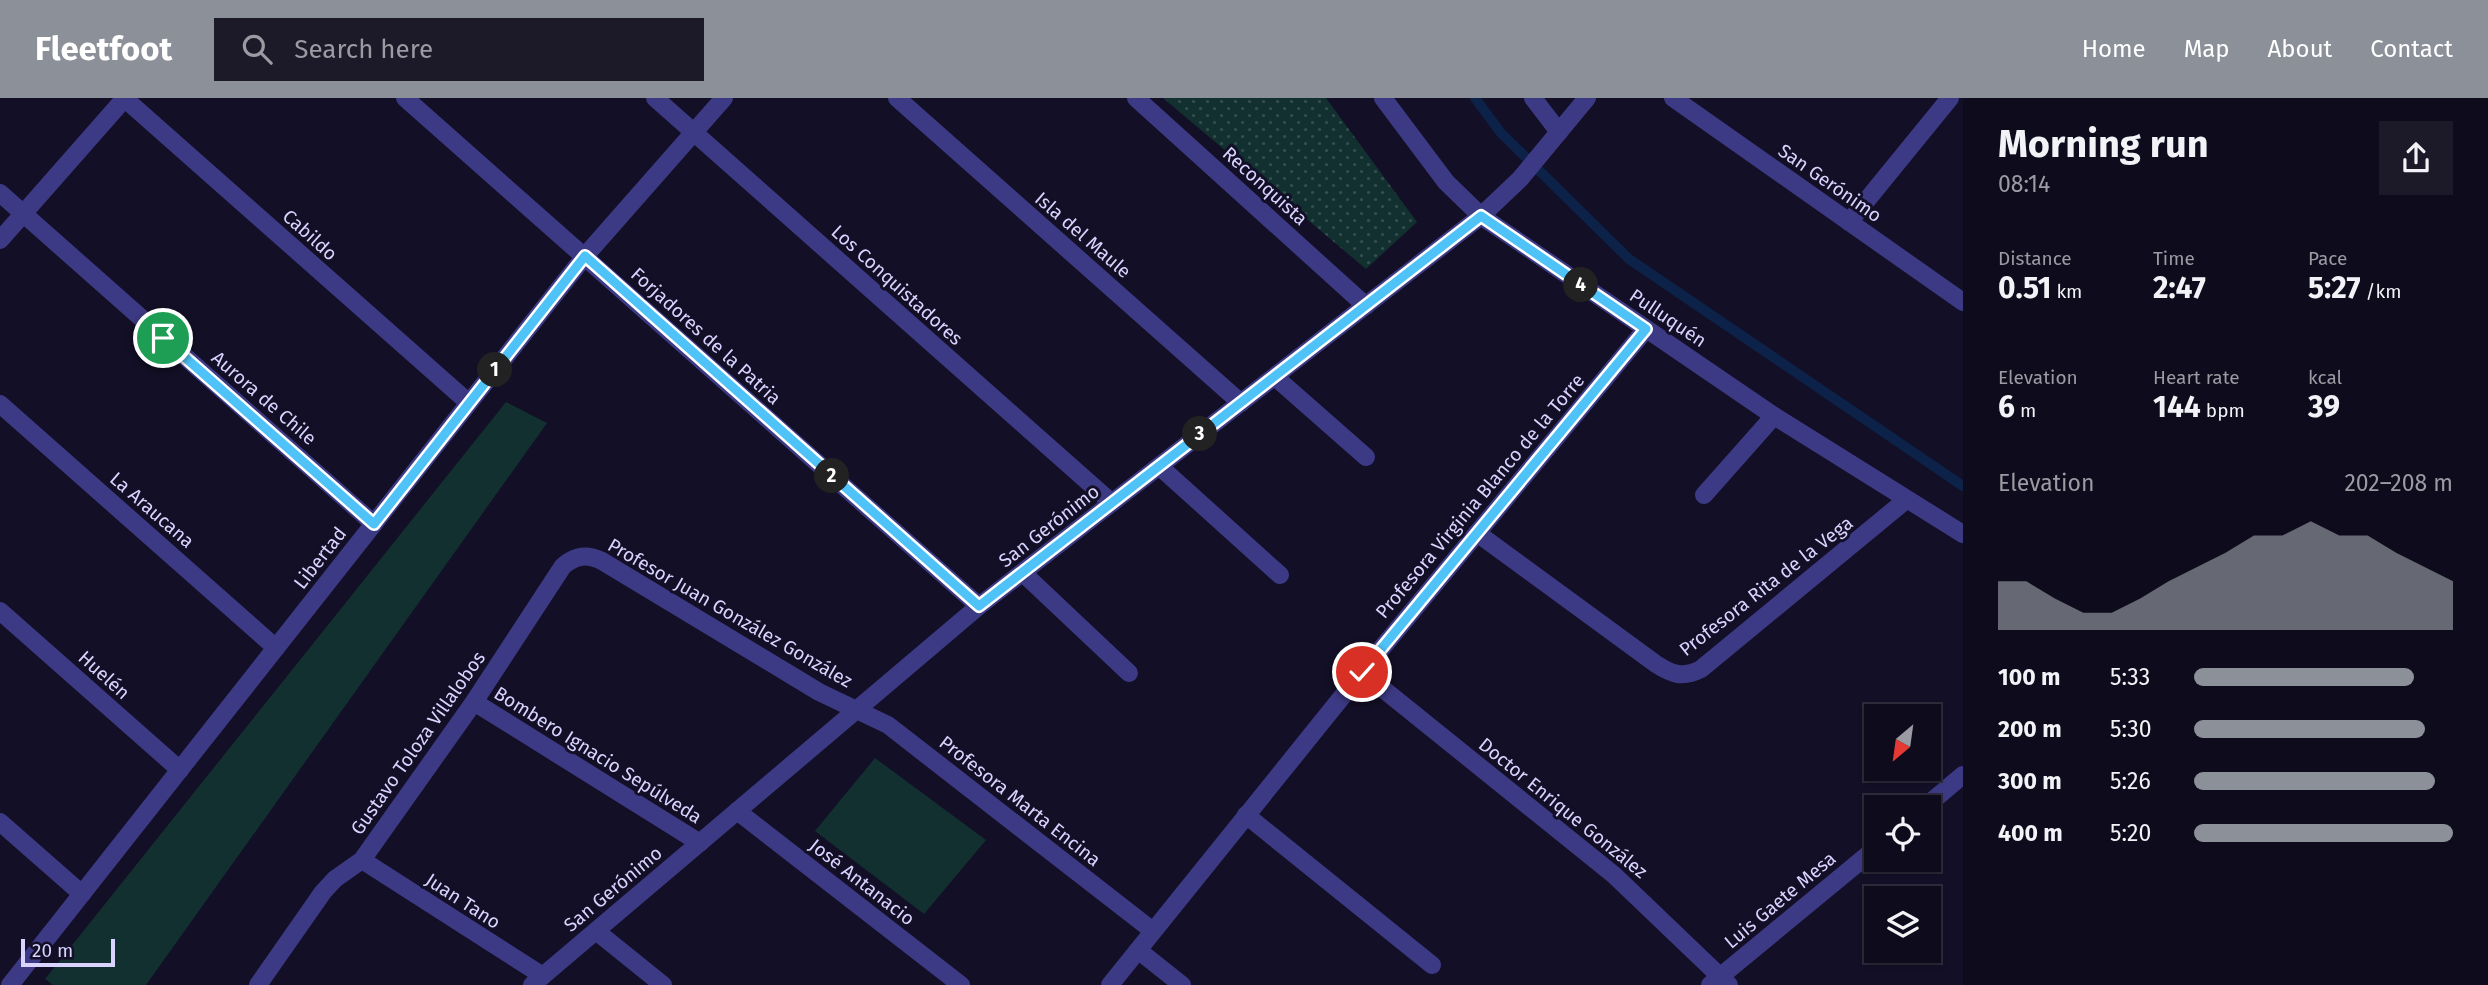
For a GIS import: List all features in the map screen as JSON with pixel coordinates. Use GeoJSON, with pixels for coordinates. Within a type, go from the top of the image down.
{"type":"FeatureCollection","features":[{"type":"Feature","properties":{"kind":"street"},"geometry":{"type":"LineString","coordinates":[[0,240],[125,98]]}},
{"type":"Feature","properties":{"kind":"street","name":"Cabildo"},"geometry":{"type":"LineString","coordinates":[[125,98],[469,403]]}},
{"type":"Feature","properties":{"kind":"street","name":"Forjadores de la Patria"},"geometry":{"type":"LineString","coordinates":[[405,98],[979,606]]}},
{"type":"Feature","properties":{"kind":"street","name":"Los Conquistadores"},"geometry":{"type":"LineString","coordinates":[[655,98],[1112,503]]}},
{"type":"Feature","properties":{"kind":"street","name":"Libertad"},"geometry":{"type":"LineString","coordinates":[[10,985],[585,256],[724,98]]}},
{"type":"Feature","properties":{"kind":"street","name":"Isla del Maule"},"geometry":{"type":"LineString","coordinates":[[897,98],[1241,403]]}},
{"type":"Feature","properties":{"kind":"street","name":"Reconquista"},"geometry":{"type":"LineString","coordinates":[[1136,98],[1366,306]]}},
{"type":"Feature","properties":{"kind":"street","name":"Pulluquén"},"geometry":{"type":"LineString","coordinates":[[1383,98],[1446,182],[1481,216],[1774,416],[1963,534]]}},
{"type":"Feature","properties":{"kind":"street"},"geometry":{"type":"LineString","coordinates":[[1533,98],[1553,139]]}},
{"type":"Feature","properties":{"kind":"street","name":"San Gerónimo"},"geometry":{"type":"LineString","coordinates":[[538,981],[979,606],[1481,216],[1520,179],[1587,98]]}},
{"type":"Feature","properties":{"kind":"street","name":"San Gerónimo"},"geometry":{"type":"LineString","coordinates":[[1673,98],[1963,302]]}},
{"type":"Feature","properties":{"kind":"street"},"geometry":{"type":"LineString","coordinates":[[1849,222],[1950,98]]}},
{"type":"Feature","properties":{"kind":"street","name":"Aurora de Chile"},"geometry":{"type":"LineString","coordinates":[[0,193],[374,524]]}},
{"type":"Feature","properties":{"kind":"street","name":"Profesora Virginia Blanco de la Torre"},"geometry":{"type":"LineString","coordinates":[[1110,985],[1362,672],[1646,329]]}},
{"type":"Feature","properties":{"kind":"street"},"geometry":{"type":"LineString","coordinates":[[1275,377],[1366,457]]}},
{"type":"Feature","properties":{"kind":"street","name":"La Araucana"},"geometry":{"type":"LineString","coordinates":[[0,404],[276,648]]}},
{"type":"Feature","properties":{"kind":"street"},"geometry":{"type":"LineString","coordinates":[[1704,495],[1774,416]]}},
{"type":"Feature","properties":{"kind":"street"},"geometry":{"type":"LineString","coordinates":[[1159,466],[1280,575]]}},
{"type":"Feature","properties":{"kind":"street","name":"Profesora Rita de la Vega"},"geometry":{"type":"LineString","coordinates":[[1477,533],[1656,664],[1671,674],[1682,676],[1701,668],[1906,500]]}},
{"type":"Feature","properties":{"kind":"street","name":"Gustavo Toloza Villalobos"},"geometry":{"type":"LineString","coordinates":[[258,985],[323,892],[341,874],[362,860],[474,702],[563,566],[575,557],[582,556]]}},
{"type":"Feature","properties":{"kind":"street","name":"Profesor Juan González González"},"geometry":{"type":"LineString","coordinates":[[582,556],[592,556],[602,561],[819,692],[857,710]]}},
{"type":"Feature","properties":{"kind":"street"},"geometry":{"type":"LineString","coordinates":[[1023,573],[1129,673]]}},
{"type":"Feature","properties":{"kind":"street","name":"Huelén"},"geometry":{"type":"LineString","coordinates":[[0,611],[180,770]]}},
{"type":"Feature","properties":{"kind":"street","name":"Doctor Enrique González"},"geometry":{"type":"LineString","coordinates":[[1362,672],[1614,875],[1720,982]]}},
{"type":"Feature","properties":{"kind":"street","name":"Bombero Ignacio Sepúlveda"},"geometry":{"type":"LineString","coordinates":[[474,702],[700,843]]}},
{"type":"Feature","properties":{"kind":"street","name":"Profesora Marta Encina"},"geometry":{"type":"LineString","coordinates":[[857,710],[888,725],[1153,931]]}},
{"type":"Feature","properties":{"kind":"street"},"geometry":{"type":"LineString","coordinates":[[1939,795],[1963,775]]}},
{"type":"Feature","properties":{"kind":"street","name":"José Antanacio"},"geometry":{"type":"LineString","coordinates":[[737,811],[961,985]]}},
{"type":"Feature","properties":{"kind":"street"},"geometry":{"type":"LineString","coordinates":[[1246,816],[1432,965]]}},
{"type":"Feature","properties":{"kind":"street"},"geometry":{"type":"LineString","coordinates":[[0,822],[82,894]]}},
{"type":"Feature","properties":{"kind":"street","name":"Luis Gaete Mesa"},"geometry":{"type":"LineString","coordinates":[[1720,982],[1864,858]]}},
{"type":"Feature","properties":{"kind":"street","name":"Juan Tano"},"geometry":{"type":"LineString","coordinates":[[362,860],[538,981]]}},
{"type":"Feature","properties":{"kind":"street"},"geometry":{"type":"LineString","coordinates":[[596,931],[663,985]]}},
{"type":"Feature","properties":{"kind":"street"},"geometry":{"type":"LineString","coordinates":[[1138,950],[1182,985]]}},
{"type":"Feature","properties":{"kind":"green space"},"geometry":{"type":"Polygon","coordinates":[[[1163,98],[1326,98],[1417,222],[1366,269],[1163,98]]]}},
{"type":"Feature","properties":{"kind":"green space"},"geometry":{"type":"Polygon","coordinates":[[[506,402],[547,423],[146,985],[53,985],[45,979],[506,402]]]}},
{"type":"Feature","properties":{"kind":"green space"},"geometry":{"type":"Polygon","coordinates":[[[875,758],[986,840],[924,914],[815,831],[875,758]]]}},
{"type":"Feature","properties":{"kind":"waterway"},"geometry":{"type":"LineString","coordinates":[[1475,98],[1501,133],[1629,259],[1963,486]]}},
{"type":"Feature","properties":{"kind":"route"},"geometry":{"type":"LineString","coordinates":[[163,338],[374,524],[585,256],[979,606],[1481,216],[1646,329],[1362,672]]}}]}
